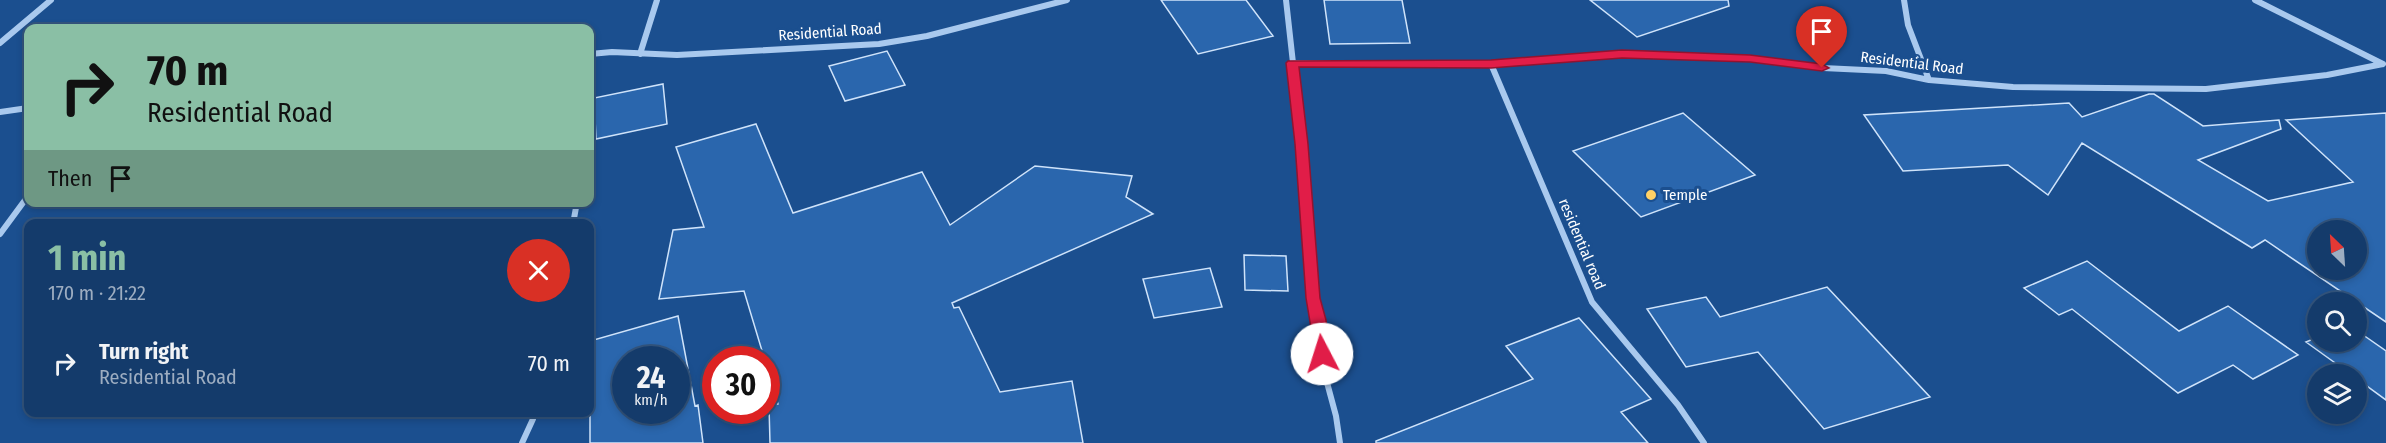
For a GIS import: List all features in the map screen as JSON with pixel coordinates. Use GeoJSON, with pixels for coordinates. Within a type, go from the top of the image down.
{"type":"FeatureCollection","features":[{"type":"Feature","properties":{"kind":"street"},"geometry":{"type":"LineString","coordinates":[[0,43],[51,0]]}},
{"type":"Feature","properties":{"kind":"street"},"geometry":{"type":"LineString","coordinates":[[640,54],[657,0]]}},
{"type":"Feature","properties":{"kind":"street","name":"Residential Road"},"geometry":{"type":"LineString","coordinates":[[594,54],[677,55],[879,44],[927,36],[1067,0]]}},
{"type":"Feature","properties":{"kind":"street"},"geometry":{"type":"LineString","coordinates":[[1286,0],[1302,144],[1313,298],[1319,320],[1324,373],[1339,420],[1340,443]]}},
{"type":"Feature","properties":{"kind":"street"},"geometry":{"type":"LineString","coordinates":[[1904,0],[1908,25],[1929,80]]}},
{"type":"Feature","properties":{"kind":"street"},"geometry":{"type":"LineString","coordinates":[[2255,0],[2385,65]]}},
{"type":"Feature","properties":{"kind":"street","name":"Residential Road"},"geometry":{"type":"LineString","coordinates":[[1292,63],[1491,64],[1622,54],[1664,55],[1750,58],[1822,68],[1886,71],[1929,80],[2013,87],[2206,89],[2327,75],[2385,65]]}},
{"type":"Feature","properties":{"kind":"street","name":"residential road"},"geometry":{"type":"LineString","coordinates":[[1491,64],[1592,302],[1678,405],[1704,443]]}},
{"type":"Feature","properties":{"kind":"street"},"geometry":{"type":"LineString","coordinates":[[0,112],[24,109]]}},
{"type":"Feature","properties":{"kind":"street"},"geometry":{"type":"LineString","coordinates":[[0,234],[24,201]]}},
{"type":"Feature","properties":{"kind":"street"},"geometry":{"type":"LineString","coordinates":[[522,443],[533,417]]}},
{"type":"Feature","properties":{"kind":"building"},"geometry":{"type":"Polygon","coordinates":[[[1161,0],[1246,0],[1273,36],[1198,54],[1161,0]]]}},
{"type":"Feature","properties":{"kind":"building"},"geometry":{"type":"Polygon","coordinates":[[[1324,0],[1402,0],[1410,43],[1330,44],[1324,0]]]}},
{"type":"Feature","properties":{"kind":"building"},"geometry":{"type":"Polygon","coordinates":[[[1590,0],[1728,0],[1729,6],[1637,37],[1590,0]]]}},
{"type":"Feature","properties":{"kind":"building"},"geometry":{"type":"Polygon","coordinates":[[[887,51],[905,85],[845,101],[829,66],[887,51]]]}},
{"type":"Feature","properties":{"kind":"building"},"geometry":{"type":"Polygon","coordinates":[[[663,84],[667,124],[596,139],[594,98],[663,84]]]}},
{"type":"Feature","properties":{"kind":"building"},"geometry":{"type":"Polygon","coordinates":[[[2154,94],[2203,126],[2279,120],[2281,129],[2198,160],[2268,201],[2353,182],[2286,120],[2386,113],[2386,322],[2367,309],[2367,292],[2342,292],[2324,280],[2367,280],[2367,220],[2307,220],[2307,268],[2265,240],[2252,248],[2082,143],[2048,195],[2008,165],[1903,171],[1864,115],[2069,103],[2082,117],[2154,94]]]}},
{"type":"Feature","properties":{"kind":"building"},"geometry":{"type":"Polygon","coordinates":[[[1683,113],[1755,175],[1641,217],[1573,151],[1683,113]]]}},
{"type":"Feature","properties":{"kind":"building"},"geometry":{"type":"Polygon","coordinates":[[[756,124],[793,213],[922,172],[950,225],[1035,166],[1132,176],[1126,197],[1153,214],[952,303],[954,308],[959,307],[1000,392],[1072,381],[1083,443],[770,443],[769,424],[780,424],[780,346],[761,346],[744,291],[659,299],[673,230],[704,227],[676,147],[756,124]]]}},
{"type":"Feature","properties":{"kind":"building"},"geometry":{"type":"Polygon","coordinates":[[[1244,255],[1286,256],[1288,291],[1245,290],[1244,255]]]}},
{"type":"Feature","properties":{"kind":"building"},"geometry":{"type":"Polygon","coordinates":[[[2087,261],[2179,331],[2228,306],[2298,355],[2253,379],[2233,365],[2178,393],[2072,309],[2059,315],[2024,288],[2087,261]]]}},
{"type":"Feature","properties":{"kind":"building"},"geometry":{"type":"Polygon","coordinates":[[[1210,268],[1222,307],[1154,318],[1143,279],[1210,268]]]}},
{"type":"Feature","properties":{"kind":"building"},"geometry":{"type":"Polygon","coordinates":[[[1827,287],[1930,397],[1824,429],[1758,352],[1686,367],[1647,309],[1706,297],[1720,317],[1827,287]]]}},
{"type":"Feature","properties":{"kind":"building"},"geometry":{"type":"Polygon","coordinates":[[[678,316],[684,346],[612,346],[612,424],[690,424],[690,380],[695,406],[698,405],[703,443],[590,443],[590,417],[594,417],[594,340],[678,316]]]}},
{"type":"Feature","properties":{"kind":"building"},"geometry":{"type":"Polygon","coordinates":[[[1579,318],[1651,399],[1621,412],[1648,443],[1376,443],[1376,441],[1533,379],[1506,346],[1579,318]]]}},
{"type":"Feature","properties":{"kind":"building"},"geometry":{"type":"Polygon","coordinates":[[[2367,338],[2386,351],[2386,400],[2367,386],[2367,364],[2337,364],[2320,352],[2367,352],[2367,338]]]}},
{"type":"Feature","properties":{"kind":"place","name":"Temple"},"geometry":{"type":"Point","coordinates":[1651,195]}},
{"type":"Feature","properties":{"kind":"route"},"geometry":{"type":"LineString","coordinates":[[1322,354],[1319,320],[1313,298],[1302,144],[1292,63],[1491,64],[1622,54],[1750,58],[1822,68]]}}]}
